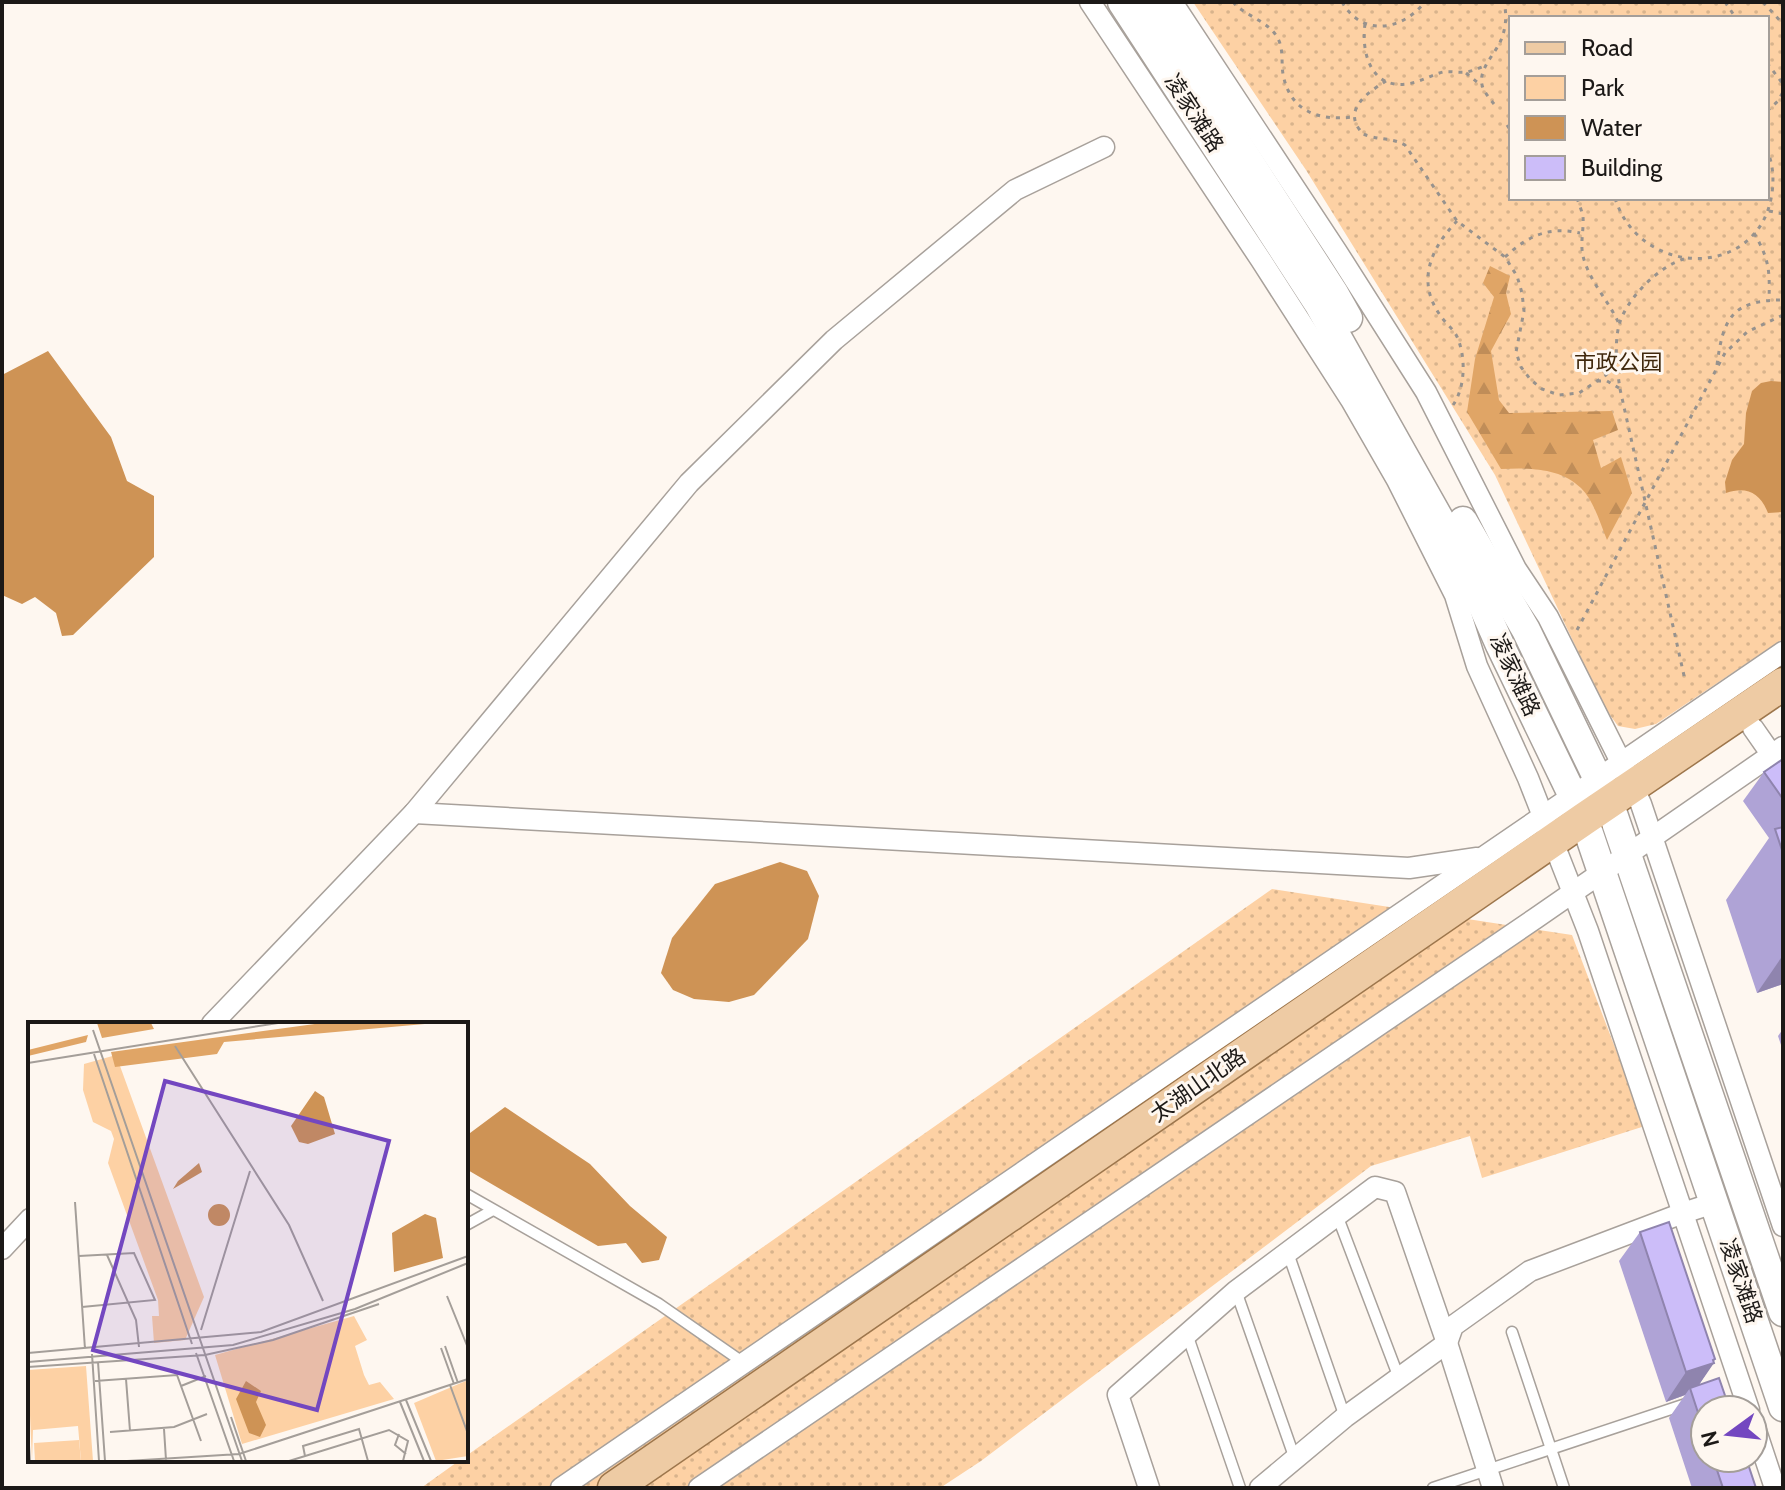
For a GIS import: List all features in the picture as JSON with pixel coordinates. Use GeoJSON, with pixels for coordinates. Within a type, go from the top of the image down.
{"type":"FeatureCollection","features":[{"type":"Feature","properties":{"kind":"main road","name":"凌家滩路"},"geometry":{"type":"LineString","coordinates":[[1122,2],[1318,303],[1463,561],[1500,645],[1607,801],[1602,872],[1783,1407]]}},
{"type":"Feature","properties":{"kind":"main road","name":"凌家滩路"},"geometry":{"type":"LineString","coordinates":[[1146,2],[1334,293],[1526,630],[1607,801],[1627,854],[1783,1312]]}},
{"type":"Feature","properties":{"kind":"main road","name":"太湖山北路"},"geometry":{"type":"LineString","coordinates":[[614,1488],[1551,839],[1783,684]]}},
{"type":"Feature","properties":{"kind":"main road","name":"太湖山北路"},"geometry":{"type":"LineString","coordinates":[[1607,801],[1753,728],[1783,708]]}},
{"type":"Feature","properties":{"kind":"main road","name":"太湖山北路"},"geometry":{"type":"LineString","coordinates":[[649,1488],[1551,839]]}},
{"type":"Feature","properties":{"kind":"street"},"geometry":{"type":"LineString","coordinates":[[1090,2],[1351,400],[1397,480],[1455,595],[1477,666],[1528,778],[1588,931],[1683,1213],[1733,1388],[1737,1394]]}},
{"type":"Feature","properties":{"kind":"street"},"geometry":{"type":"LineString","coordinates":[[1172,2],[1426,392],[1516,569],[1548,617],[1565,652],[1607,801],[1652,838],[1783,1226]]}},
{"type":"Feature","properties":{"kind":"street"},"geometry":{"type":"LineString","coordinates":[[221,1021],[414,813],[689,483],[834,340],[1015,190],[1104,147]]}},
{"type":"Feature","properties":{"kind":"street"},"geometry":{"type":"LineString","coordinates":[[414,813],[1409,868],[1485,856],[1551,839],[1607,801],[1783,652]]}},
{"type":"Feature","properties":{"kind":"street"},"geometry":{"type":"LineString","coordinates":[[699,1488],[1627,854],[1779,757],[1753,728]]}},
{"type":"Feature","properties":{"kind":"street"},"geometry":{"type":"LineString","coordinates":[[561,1488],[1485,856]]}},
{"type":"Feature","properties":{"kind":"street"},"geometry":{"type":"LineString","coordinates":[[1149,1488],[1118,1395],[1236,1291],[1375,1187],[1395,1192],[1490,1479]]}},
{"type":"Feature","properties":{"kind":"street"},"geometry":{"type":"LineString","coordinates":[[1260,1488],[1345,1417],[1447,1343],[1453,1326],[1530,1271],[1714,1203]]}},
{"type":"Feature","properties":{"kind":"street"},"geometry":{"type":"LineString","coordinates":[[2,1249],[28,1221]]}},
{"type":"Feature","properties":{"kind":"street"},"geometry":{"type":"LineString","coordinates":[[1775,1463],[1775,1488]]}},
{"type":"Feature","properties":{"kind":"lane"},"geometry":{"type":"LineString","coordinates":[[468,1195],[659,1304],[744,1363]]}},
{"type":"Feature","properties":{"kind":"lane"},"geometry":{"type":"LineString","coordinates":[[468,1224],[493,1210]]}},
{"type":"Feature","properties":{"kind":"lane"},"geometry":{"type":"LineString","coordinates":[[1337,1215],[1399,1378]]}},
{"type":"Feature","properties":{"kind":"lane"},"geometry":{"type":"LineString","coordinates":[[1287,1252],[1345,1417]]}},
{"type":"Feature","properties":{"kind":"lane"},"geometry":{"type":"LineString","coordinates":[[1236,1291],[1295,1459]]}},
{"type":"Feature","properties":{"kind":"lane"},"geometry":{"type":"LineString","coordinates":[[1512,1332],[1564,1488]]}},
{"type":"Feature","properties":{"kind":"lane"},"geometry":{"type":"LineString","coordinates":[[1187,1334],[1240,1488]]}},
{"type":"Feature","properties":{"kind":"lane"},"geometry":{"type":"LineString","coordinates":[[1433,1488],[1490,1479],[1551,1449],[1689,1403]]}},
{"type":"Feature","properties":{"kind":"path"},"geometry":{"type":"LineString","coordinates":[[1233,2],[1277,37],[1288,90],[1300,106],[1316,116],[1335,119],[1353,117]]}},
{"type":"Feature","properties":{"kind":"path"},"geometry":{"type":"LineString","coordinates":[[1342,2],[1351,16],[1365,24],[1391,25],[1408,19],[1424,3]]}},
{"type":"Feature","properties":{"kind":"path"},"geometry":{"type":"LineString","coordinates":[[1482,86],[1485,66],[1495,53],[1506,26],[1504,2]]}},
{"type":"Feature","properties":{"kind":"path"},"geometry":{"type":"LineString","coordinates":[[1763,2],[1783,24]]}},
{"type":"Feature","properties":{"kind":"path"},"geometry":{"type":"LineString","coordinates":[[1365,24],[1364,53],[1370,67],[1386,81],[1411,84],[1446,71],[1465,72],[1485,66]]}},
{"type":"Feature","properties":{"kind":"path"},"geometry":{"type":"LineString","coordinates":[[1769,66],[1783,84]]}},
{"type":"Feature","properties":{"kind":"path"},"geometry":{"type":"LineString","coordinates":[[1465,72],[1482,86],[1494,104]]}},
{"type":"Feature","properties":{"kind":"path"},"geometry":{"type":"LineString","coordinates":[[1386,81],[1364,97],[1357,107],[1353,117],[1356,125],[1363,134],[1397,140],[1405,145],[1457,221],[1505,257],[1517,276],[1522,293],[1524,311],[1516,352],[1521,367],[1530,379],[1542,389],[1559,395],[1579,393],[1606,375],[1616,362]]}},
{"type":"Feature","properties":{"kind":"path"},"geometry":{"type":"LineString","coordinates":[[1769,109],[1783,92]]}},
{"type":"Feature","properties":{"kind":"path"},"geometry":{"type":"LineString","coordinates":[[1616,200],[1626,224],[1637,236],[1662,252],[1684,259],[1731,251],[1754,233],[1769,211],[1774,174],[1769,157]]}},
{"type":"Feature","properties":{"kind":"path"},"geometry":{"type":"LineString","coordinates":[[1578,200],[1583,216],[1583,256],[1595,284],[1613,309],[1619,324]]}},
{"type":"Feature","properties":{"kind":"path"},"geometry":{"type":"LineString","coordinates":[[1769,211],[1783,214]]}},
{"type":"Feature","properties":{"kind":"path"},"geometry":{"type":"LineString","coordinates":[[1451,408],[1459,396],[1463,375],[1462,356],[1458,337],[1434,305],[1428,268],[1435,247],[1457,221]]}},
{"type":"Feature","properties":{"kind":"path"},"geometry":{"type":"LineString","coordinates":[[1505,257],[1521,242],[1542,233],[1564,229],[1581,233]]}},
{"type":"Feature","properties":{"kind":"path"},"geometry":{"type":"LineString","coordinates":[[1754,233],[1767,255],[1769,300]]}},
{"type":"Feature","properties":{"kind":"path"},"geometry":{"type":"LineString","coordinates":[[1684,259],[1661,270],[1644,284],[1619,324],[1616,362],[1685,680]]}},
{"type":"Feature","properties":{"kind":"path"},"geometry":{"type":"LineString","coordinates":[[1717,368],[1720,337],[1730,316],[1747,305],[1783,300]]}},
{"type":"Feature","properties":{"kind":"path"},"geometry":{"type":"LineString","coordinates":[[1613,309],[1627,310]]}},
{"type":"Feature","properties":{"kind":"path"},"geometry":{"type":"LineString","coordinates":[[1565,652],[1725,353],[1747,332],[1783,315]]}},
{"type":"Feature","properties":{"kind":"path"},"geometry":{"type":"LineString","coordinates":[[1597,381],[1607,381],[1620,389]]}},
{"type":"Feature","properties":{"kind":"green space","name":"市政公园"},"geometry":{"type":"Polygon","coordinates":[[[1193,2],[1783,2],[1783,639],[1656,724],[1635,729],[1618,726],[1604,707],[1495,475],[1306,170],[1193,2]]]}},
{"type":"Feature","properties":{"kind":"green space"},"geometry":{"type":"Polygon","coordinates":[[[1490,266],[1510,276],[1506,293],[1511,314],[1491,351],[1499,400],[1509,413],[1612,411],[1618,430],[1593,440],[1601,468],[1621,457],[1632,493],[1607,540],[1593,506],[1581,488],[1554,472],[1501,469],[1467,412],[1475,359],[1494,297],[1483,283],[1490,266]]]}},
{"type":"Feature","properties":{"kind":"green space"},"geometry":{"type":"Polygon","coordinates":[[[1272,889],[1572,935],[1645,1126],[1482,1178],[1470,1136],[1371,1166],[981,1461],[940,1488],[421,1488],[457,1462],[468,1462],[468,1455],[1272,889]]]}},
{"type":"Feature","properties":{"kind":"water"},"geometry":{"type":"Polygon","coordinates":[[[48,351],[111,437],[127,481],[154,496],[154,557],[73,635],[62,636],[56,613],[35,597],[22,604],[2,595],[2,375],[48,351]]]}},
{"type":"Feature","properties":{"kind":"water"},"geometry":{"type":"Polygon","coordinates":[[[1783,382],[1783,512],[1768,513],[1761,500],[1752,493],[1740,490],[1726,493],[1725,482],[1732,460],[1744,444],[1746,413],[1752,391],[1761,383],[1783,382]]]}},
{"type":"Feature","properties":{"kind":"water"},"geometry":{"type":"Polygon","coordinates":[[[780,862],[807,871],[819,896],[808,939],[754,995],[729,1002],[694,999],[673,990],[661,973],[672,938],[715,884],[780,862]]]}},
{"type":"Feature","properties":{"kind":"water"},"geometry":{"type":"Polygon","coordinates":[[[505,1107],[590,1164],[630,1206],[667,1237],[659,1260],[642,1263],[626,1243],[598,1246],[468,1170],[468,1135],[505,1107]]]}},
{"type":"Feature","properties":{"kind":"building"},"geometry":{"type":"Polygon","coordinates":[[[1783,759],[1783,799],[1764,772],[1783,759]]]}},
{"type":"Feature","properties":{"kind":"building"},"geometry":{"type":"Polygon","coordinates":[[[1783,827],[1783,853],[1775,829],[1783,827]]]}},
{"type":"Feature","properties":{"kind":"building"},"geometry":{"type":"Polygon","coordinates":[[[1669,1222],[1715,1359],[1714,1363],[1686,1372],[1640,1232],[1669,1222]]]}},
{"type":"Feature","properties":{"kind":"building"},"geometry":{"type":"Polygon","coordinates":[[[1719,1378],[1724,1394],[1692,1394],[1690,1388],[1719,1378]]]}},
{"type":"Feature","properties":{"kind":"building"},"geometry":{"type":"Polygon","coordinates":[[[1718,1474],[1751,1474],[1756,1488],[1723,1488],[1718,1474]]]}}]}
